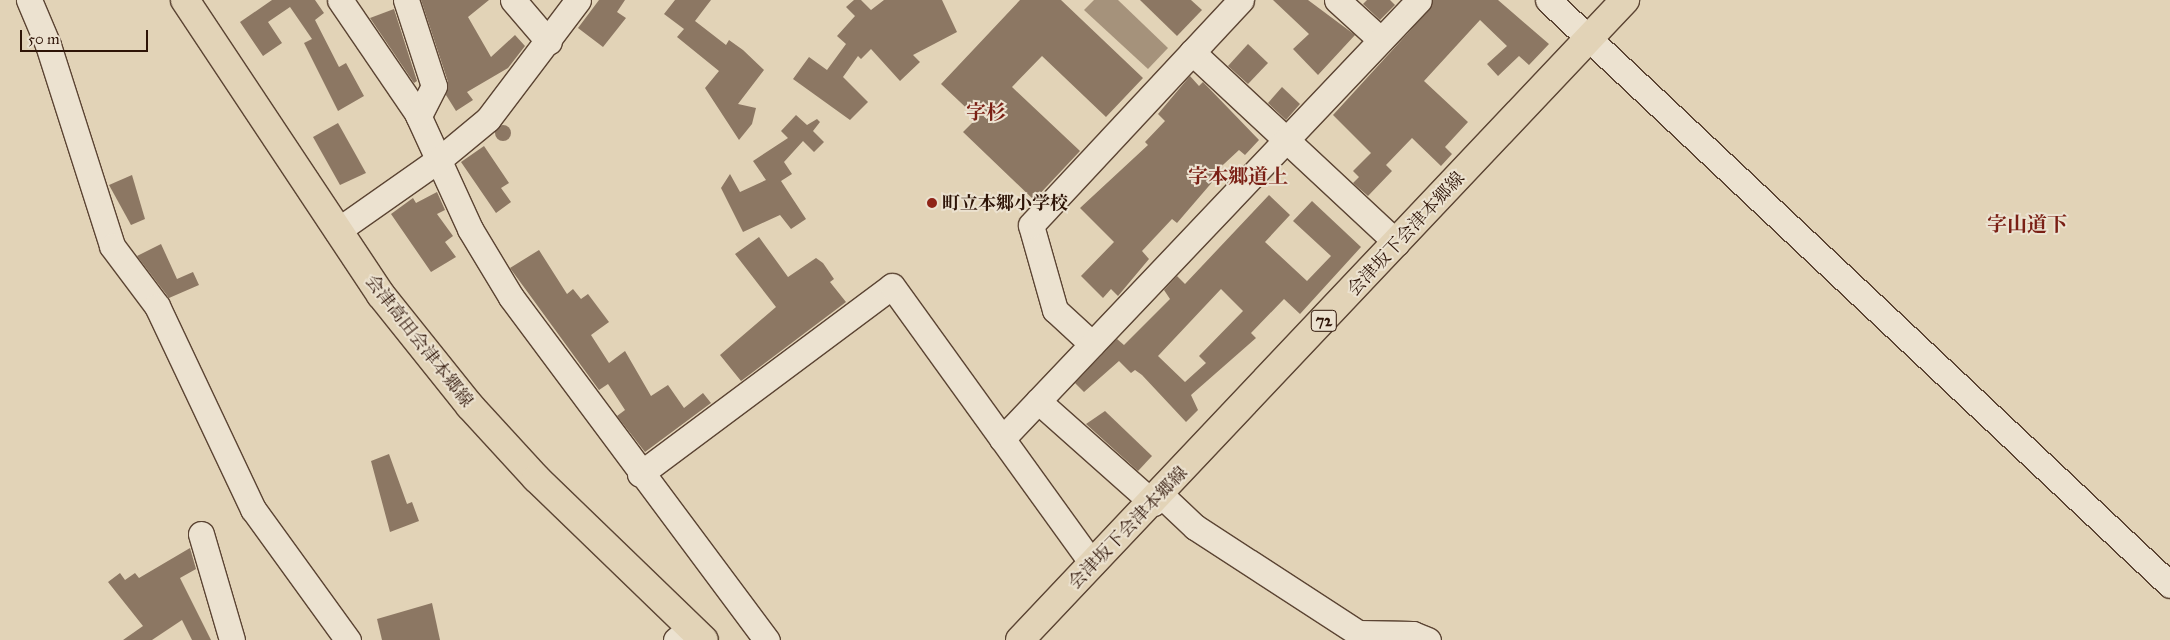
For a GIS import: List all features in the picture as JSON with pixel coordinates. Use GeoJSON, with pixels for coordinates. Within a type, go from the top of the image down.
{"type":"FeatureCollection","features":[{"type":"Feature","properties":{"kind":"main road","name":"会津高田会津本郷線"},"geometry":{"type":"LineString","coordinates":[[185,0],[337,231],[470,406],[536,478],[690,636]]}},
{"type":"Feature","properties":{"kind":"main road","name":"会津坂下会津本郷線"},"geometry":{"type":"LineString","coordinates":[[1020,640],[1092,563],[1156,499],[1625,0]]}},
{"type":"Feature","properties":{"kind":"street"},"geometry":{"type":"LineString","coordinates":[[29,0],[48,45],[112,246],[157,306],[253,509],[348,640]]}},
{"type":"Feature","properties":{"kind":"street"},"geometry":{"type":"LineString","coordinates":[[340,0],[418,116],[441,158],[470,228],[511,297],[640,474],[767,640]]}},
{"type":"Feature","properties":{"kind":"street"},"geometry":{"type":"LineString","coordinates":[[406,0],[434,86],[418,116]]}},
{"type":"Feature","properties":{"kind":"street"},"geometry":{"type":"LineString","coordinates":[[513,0],[549,42]]}},
{"type":"Feature","properties":{"kind":"street"},"geometry":{"type":"LineString","coordinates":[[337,231],[441,158],[488,119],[549,42],[578,0]]}},
{"type":"Feature","properties":{"kind":"street"},"geometry":{"type":"LineString","coordinates":[[1092,344],[1055,310],[1031,225],[1242,0]]}},
{"type":"Feature","properties":{"kind":"street"},"geometry":{"type":"LineString","coordinates":[[1337,0],[1381,40]]}},
{"type":"Feature","properties":{"kind":"street"},"geometry":{"type":"LineString","coordinates":[[1002,439],[1419,0]]}},
{"type":"Feature","properties":{"kind":"street"},"geometry":{"type":"LineString","coordinates":[[1548,0],[2170,585]]}},
{"type":"Feature","properties":{"kind":"street"},"geometry":{"type":"LineString","coordinates":[[1192,52],[1397,243]]}},
{"type":"Feature","properties":{"kind":"street"},"geometry":{"type":"LineString","coordinates":[[640,474],[892,286],[1092,563]]}},
{"type":"Feature","properties":{"kind":"street"},"geometry":{"type":"LineString","coordinates":[[1038,401],[1156,499],[1195,527],[1358,634],[1413,634],[1428,640]]}},
{"type":"Feature","properties":{"kind":"street"},"geometry":{"type":"LineString","coordinates":[[201,534],[232,640]]}},
{"type":"Feature","properties":{"kind":"shaded area"},"geometry":{"type":"Polygon","coordinates":[[[1094,0],[1118,0],[1168,48],[1148,69],[1084,10],[1094,0]]]}},
{"type":"Feature","properties":{"kind":"building"},"geometry":{"type":"Polygon","coordinates":[[[272,0],[315,0],[324,13],[315,20],[339,67],[346,63],[364,96],[338,111],[304,43],[312,39],[290,7],[268,22],[282,43],[263,56],[240,22],[272,0]]]}},
{"type":"Feature","properties":{"kind":"building"},"geometry":{"type":"Polygon","coordinates":[[[421,0],[489,0],[468,17],[491,57],[515,35],[525,46],[508,68],[467,92],[473,100],[456,111],[446,95],[448,82],[421,0]]]}},
{"type":"Feature","properties":{"kind":"building"},"geometry":{"type":"Polygon","coordinates":[[[599,0],[625,0],[617,12],[626,18],[603,47],[578,28],[599,0]]]}},
{"type":"Feature","properties":{"kind":"building"},"geometry":{"type":"Polygon","coordinates":[[[675,0],[711,0],[695,21],[726,45],[729,40],[743,50],[764,70],[738,104],[756,108],[752,124],[739,140],[705,88],[719,71],[677,37],[684,29],[664,14],[675,0]]]}},
{"type":"Feature","properties":{"kind":"building"},"geometry":{"type":"Polygon","coordinates":[[[854,0],[861,0],[871,10],[884,0],[942,0],[957,32],[913,55],[920,62],[900,81],[871,49],[861,59],[858,56],[843,77],[868,102],[850,120],[793,79],[809,57],[827,70],[846,44],[837,36],[855,16],[846,7],[854,0]]]}},
{"type":"Feature","properties":{"kind":"building"},"geometry":{"type":"Polygon","coordinates":[[[1020,0],[1061,0],[1143,78],[1106,117],[1042,56],[1012,87],[1080,151],[1034,200],[963,132],[977,118],[941,84],[1020,0]]]}},
{"type":"Feature","properties":{"kind":"building"},"geometry":{"type":"Polygon","coordinates":[[[1140,0],[1191,0],[1202,10],[1177,36],[1140,0]]]}},
{"type":"Feature","properties":{"kind":"building"},"geometry":{"type":"Polygon","coordinates":[[[1273,0],[1308,0],[1355,35],[1318,75],[1293,49],[1309,34],[1273,0]]]}},
{"type":"Feature","properties":{"kind":"building"},"geometry":{"type":"Polygon","coordinates":[[[1367,0],[1390,0],[1395,5],[1380,20],[1363,4],[1367,0]]]}},
{"type":"Feature","properties":{"kind":"building"},"geometry":{"type":"Polygon","coordinates":[[[1433,0],[1498,0],[1549,44],[1529,65],[1519,56],[1498,76],[1487,64],[1507,46],[1480,20],[1424,81],[1468,122],[1445,147],[1452,154],[1441,166],[1412,138],[1386,165],[1392,171],[1368,196],[1353,183],[1359,177],[1353,171],[1371,153],[1333,115],[1429,10],[1433,0]]]}},
{"type":"Feature","properties":{"kind":"building"},"geometry":{"type":"Polygon","coordinates":[[[394,9],[417,81],[414,83],[370,18],[394,9]]]}},
{"type":"Feature","properties":{"kind":"building"},"geometry":{"type":"Polygon","coordinates":[[[1248,44],[1268,63],[1248,84],[1228,66],[1248,44]]]}},
{"type":"Feature","properties":{"kind":"building"},"geometry":{"type":"Polygon","coordinates":[[[1190,76],[1199,86],[1203,82],[1259,140],[1245,155],[1239,150],[1210,177],[1214,180],[1177,223],[1172,219],[1142,251],[1149,259],[1118,296],[1111,289],[1103,298],[1081,276],[1114,242],[1080,208],[1148,145],[1145,142],[1165,121],[1158,114],[1190,76]]]}},
{"type":"Feature","properties":{"kind":"building"},"geometry":{"type":"Polygon","coordinates":[[[1282,87],[1300,104],[1286,120],[1268,103],[1282,87]]]}},
{"type":"Feature","properties":{"kind":"building"},"geometry":{"type":"Polygon","coordinates":[[[796,115],[807,125],[817,119],[820,122],[813,131],[824,142],[814,152],[803,141],[784,162],[792,174],[781,181],[806,219],[791,229],[780,215],[743,232],[721,188],[730,174],[740,192],[766,180],[753,161],[788,138],[781,131],[796,115]]]}},
{"type":"Feature","properties":{"kind":"building"},"geometry":{"type":"Polygon","coordinates":[[[338,123],[366,173],[340,185],[313,137],[338,123]]]}},
{"type":"Feature","properties":{"kind":"building"},"geometry":{"type":"Polygon","coordinates":[[[503,125],[509,127],[511,133],[509,139],[503,141],[497,139],[495,133],[497,127],[503,125]]]}},
{"type":"Feature","properties":{"kind":"building"},"geometry":{"type":"Polygon","coordinates":[[[484,146],[509,183],[501,188],[511,202],[496,213],[461,162],[484,146]]]}},
{"type":"Feature","properties":{"kind":"building"},"geometry":{"type":"Polygon","coordinates":[[[132,175],[145,219],[131,225],[109,185],[132,175]]]}},
{"type":"Feature","properties":{"kind":"building"},"geometry":{"type":"Polygon","coordinates":[[[437,192],[445,210],[437,214],[453,236],[445,242],[456,257],[431,272],[391,214],[413,198],[416,203],[437,192]]]}},
{"type":"Feature","properties":{"kind":"building"},"geometry":{"type":"Polygon","coordinates":[[[1269,195],[1290,215],[1265,242],[1307,281],[1331,256],[1293,221],[1312,201],[1361,247],[1300,314],[1284,299],[1251,333],[1256,338],[1191,395],[1198,410],[1186,422],[1142,375],[1135,370],[1131,373],[1119,361],[1084,392],[1075,383],[1117,339],[1124,345],[1170,299],[1164,290],[1177,276],[1185,284],[1269,195]],[[1221,289],[1158,356],[1185,382],[1206,363],[1199,356],[1243,311],[1221,289]]]}},
{"type":"Feature","properties":{"kind":"building"},"geometry":{"type":"Polygon","coordinates":[[[759,237],[788,277],[816,258],[823,263],[834,279],[830,282],[846,302],[741,381],[720,355],[776,307],[735,254],[759,237]]]}},
{"type":"Feature","properties":{"kind":"building"},"geometry":{"type":"Polygon","coordinates":[[[161,244],[177,279],[193,272],[199,285],[169,298],[137,256],[161,244]]]}},
{"type":"Feature","properties":{"kind":"building"},"geometry":{"type":"Polygon","coordinates":[[[539,250],[567,294],[573,289],[581,299],[588,294],[609,322],[591,335],[609,363],[625,351],[651,396],[668,385],[684,408],[703,393],[711,403],[645,452],[617,416],[625,410],[608,384],[599,390],[510,268],[539,250]]]}},
{"type":"Feature","properties":{"kind":"building"},"geometry":{"type":"Polygon","coordinates":[[[1105,411],[1152,456],[1138,471],[1086,424],[1105,411]]]}},
{"type":"Feature","properties":{"kind":"building"},"geometry":{"type":"Polygon","coordinates":[[[389,454],[407,504],[412,502],[419,521],[390,532],[371,461],[389,454]]]}},
{"type":"Feature","properties":{"kind":"building"},"geometry":{"type":"Polygon","coordinates":[[[190,548],[196,569],[180,578],[211,640],[192,640],[182,620],[152,640],[123,640],[143,626],[108,582],[120,573],[125,580],[135,573],[139,578],[190,548]]]}},
{"type":"Feature","properties":{"kind":"building"},"geometry":{"type":"Polygon","coordinates":[[[432,603],[440,640],[382,640],[377,619],[432,603]]]}},
{"type":"Feature","properties":{"kind":"place","name":"町立本郷小学校"},"geometry":{"type":"Point","coordinates":[932,203]}},
{"type":"Feature","properties":{"kind":"district","name":"字杉"},"geometry":{"type":"Point","coordinates":[986,112]}},
{"type":"Feature","properties":{"kind":"district","name":"字本郷道上"},"geometry":{"type":"Point","coordinates":[1238,176]}},
{"type":"Feature","properties":{"kind":"district","name":"字山道下"},"geometry":{"type":"Point","coordinates":[2027,224]}}]}
